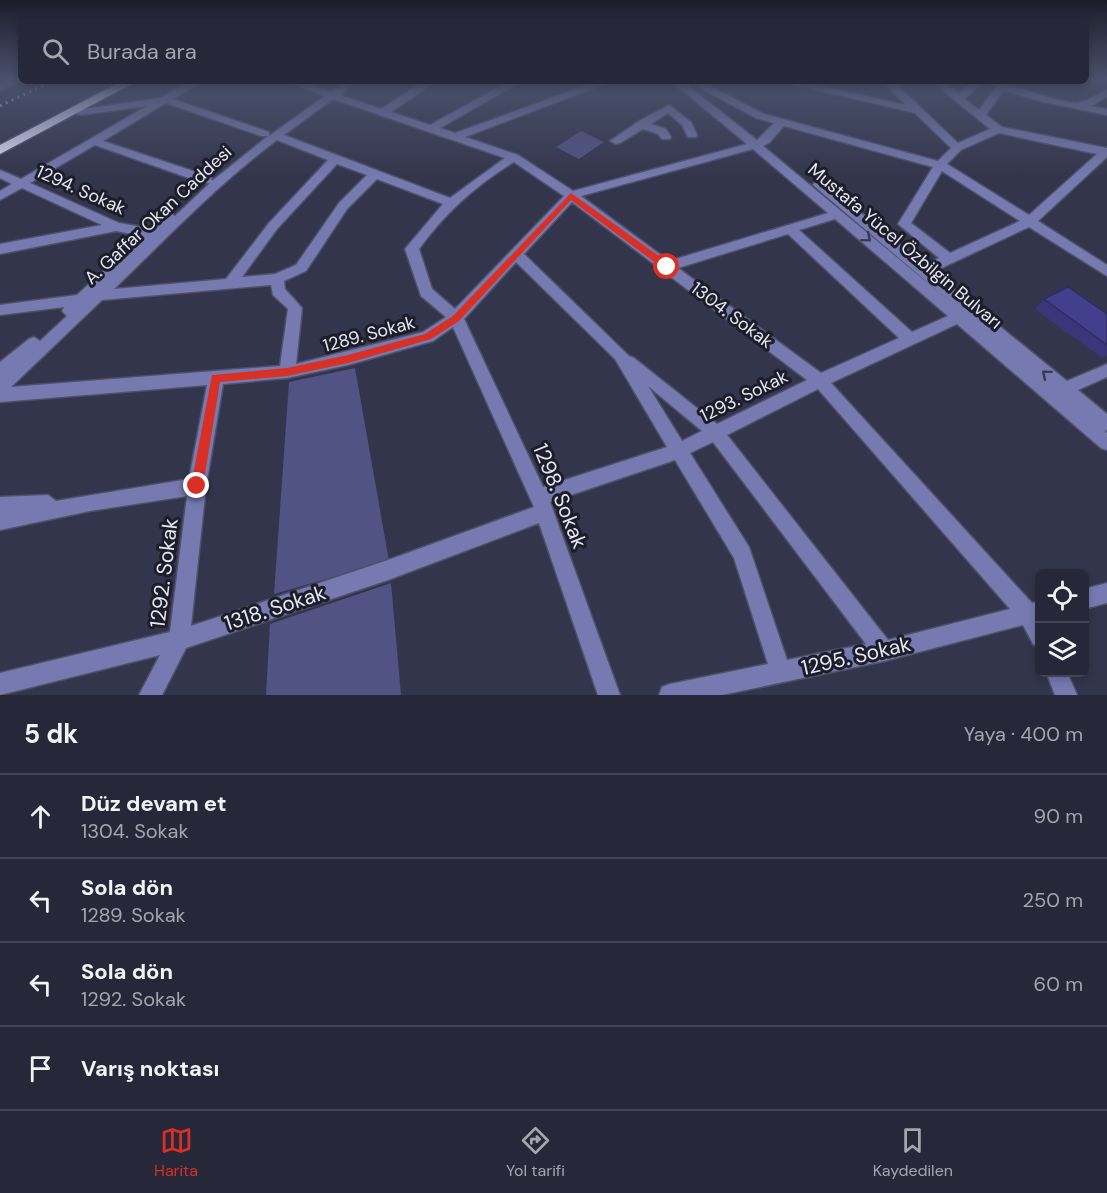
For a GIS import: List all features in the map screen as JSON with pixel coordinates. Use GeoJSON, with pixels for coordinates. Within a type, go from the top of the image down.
{"type":"FeatureCollection","features":[{"type":"Feature","properties":{"kind":"highway"},"geometry":{"type":"LineString","coordinates":[[0,139],[52,112]]}},
{"type":"Feature","properties":{"kind":"highway"},"geometry":{"type":"LineString","coordinates":[[0,150],[72,112]]}},
{"type":"Feature","properties":{"kind":"street"},"geometry":{"type":"LineString","coordinates":[[0,196],[144,112]]}},
{"type":"Feature","properties":{"kind":"street"},"geometry":{"type":"LineString","coordinates":[[203,112],[452,203]]}},
{"type":"Feature","properties":{"kind":"street","name":"A. Gaffar Okan Caddesi"},"geometry":{"type":"LineString","coordinates":[[0,371],[26,351],[207,180],[303,112]]}},
{"type":"Feature","properties":{"kind":"street","name":"1304. Sokak"},"geometry":{"type":"LineString","coordinates":[[384,112],[514,157],[571,195],[820,381],[1034,612]]}},
{"type":"Feature","properties":{"kind":"street"},"geometry":{"type":"LineString","coordinates":[[432,128],[460,112]]}},
{"type":"Feature","properties":{"kind":"street"},"geometry":{"type":"LineString","coordinates":[[457,136],[519,112]]}},
{"type":"Feature","properties":{"kind":"street"},"geometry":{"type":"LineString","coordinates":[[616,141],[661,112]]}},
{"type":"Feature","properties":{"kind":"street"},"geometry":{"type":"LineString","coordinates":[[674,112],[687,123],[692,135]]}},
{"type":"Feature","properties":{"kind":"street","name":"Mustafa Yücel Özbilgin Bulvarı"},"geometry":{"type":"LineString","coordinates":[[719,112],[924,271],[1107,424]]}},
{"type":"Feature","properties":{"kind":"street","name":"Mustafa Yücel Özbilgin Bulvarı"},"geometry":{"type":"LineString","coordinates":[[730,112],[752,130],[760,143],[838,214],[1107,443]]}},
{"type":"Feature","properties":{"kind":"street"},"geometry":{"type":"LineString","coordinates":[[753,112],[940,165],[1107,271]]}},
{"type":"Feature","properties":{"kind":"street"},"geometry":{"type":"LineString","coordinates":[[921,112],[957,148]]}},
{"type":"Feature","properties":{"kind":"street"},"geometry":{"type":"LineString","coordinates":[[975,112],[998,130],[1106,152]]}},
{"type":"Feature","properties":{"kind":"street"},"geometry":{"type":"LineString","coordinates":[[980,116],[983,112]]}},
{"type":"Feature","properties":{"kind":"street"},"geometry":{"type":"LineString","coordinates":[[752,130],[760,125],[760,116]]}},
{"type":"Feature","properties":{"kind":"street"},"geometry":{"type":"LineString","coordinates":[[571,195],[760,143],[781,122]]}},
{"type":"Feature","properties":{"kind":"street"},"geometry":{"type":"LineString","coordinates":[[643,123],[650,129],[662,131],[666,137]]}},
{"type":"Feature","properties":{"kind":"street"},"geometry":{"type":"LineString","coordinates":[[949,259],[904,224],[940,165],[957,148],[998,130]]}},
{"type":"Feature","properties":{"kind":"street","name":"A. Gaffar Okan Caddesi"},"geometry":{"type":"LineString","coordinates":[[0,388],[270,135]]}},
{"type":"Feature","properties":{"kind":"street"},"geometry":{"type":"LineString","coordinates":[[93,141],[207,180]]}},
{"type":"Feature","properties":{"kind":"street"},"geometry":{"type":"LineString","coordinates":[[924,271],[1029,222],[1106,152]]}},
{"type":"Feature","properties":{"kind":"street"},"geometry":{"type":"LineString","coordinates":[[456,318],[426,292],[412,249],[430,222],[493,169],[514,157]]}},
{"type":"Feature","properties":{"kind":"street"},"geometry":{"type":"LineString","coordinates":[[230,283],[273,226],[335,159]]}},
{"type":"Feature","properties":{"kind":"street","name":"1294. Sokak"},"geometry":{"type":"LineString","coordinates":[[0,174],[116,227],[150,233]]}},
{"type":"Feature","properties":{"kind":"street"},"geometry":{"type":"LineString","coordinates":[[101,295],[277,279],[301,268],[343,206],[375,174]]}},
{"type":"Feature","properties":{"kind":"street","name":"1289. Sokak"},"geometry":{"type":"LineString","coordinates":[[0,395],[287,372],[401,346],[428,337],[456,318],[571,195]]}},
{"type":"Feature","properties":{"kind":"street"},"geometry":{"type":"LineString","coordinates":[[667,267],[838,214]]}},
{"type":"Feature","properties":{"kind":"street"},"geometry":{"type":"LineString","coordinates":[[0,249],[116,227]]}},
{"type":"Feature","properties":{"kind":"street"},"geometry":{"type":"LineString","coordinates":[[790,229],[910,340]]}},
{"type":"Feature","properties":{"kind":"street"},"geometry":{"type":"LineString","coordinates":[[517,255],[620,355],[714,431],[884,651]]}},
{"type":"Feature","properties":{"kind":"street"},"geometry":{"type":"LineString","coordinates":[[277,279],[278,291],[295,308],[287,372]]}},
{"type":"Feature","properties":{"kind":"street"},"geometry":{"type":"LineString","coordinates":[[0,310],[80,300]]}},
{"type":"Feature","properties":{"kind":"street","name":"1293. Sokak"},"geometry":{"type":"LineString","coordinates":[[542,505],[678,451],[714,431],[960,317]]}},
{"type":"Feature","properties":{"kind":"street","name":"1298. Sokak"},"geometry":{"type":"LineString","coordinates":[[456,318],[542,505],[609,695]]}},
{"type":"Feature","properties":{"kind":"street"},"geometry":{"type":"LineString","coordinates":[[620,355],[742,554],[781,674]]}},
{"type":"Feature","properties":{"kind":"street"},"geometry":{"type":"LineString","coordinates":[[1065,390],[1107,370]]}},
{"type":"Feature","properties":{"kind":"street","name":"1292. Sokak"},"geometry":{"type":"LineString","coordinates":[[150,695],[179,640],[197,486],[216,378]]}},
{"type":"Feature","properties":{"kind":"street"},"geometry":{"type":"LineString","coordinates":[[0,521],[90,502],[197,486]]}},
{"type":"Feature","properties":{"kind":"street"},"geometry":{"type":"LineString","coordinates":[[0,506],[90,502]]}},
{"type":"Feature","properties":{"kind":"street","name":"1318. Sokak"},"geometry":{"type":"LineString","coordinates":[[0,684],[179,640],[388,570],[542,505]]}},
{"type":"Feature","properties":{"kind":"street"},"geometry":{"type":"LineString","coordinates":[[1089,598],[1107,593]]}},
{"type":"Feature","properties":{"kind":"street","name":"1295. Sokak"},"geometry":{"type":"LineString","coordinates":[[670,695],[884,651],[1034,612]]}},
{"type":"Feature","properties":{"kind":"street"},"geometry":{"type":"LineString","coordinates":[[1058,677],[1066,695]]}},
{"type":"Feature","properties":{"kind":"shaded area"},"geometry":{"type":"Polygon","coordinates":[[[581,131],[604,142],[579,159],[556,147],[581,131]]]}},
{"type":"Feature","properties":{"kind":"shaded area"},"geometry":{"type":"Polygon","coordinates":[[[355,368],[389,561],[274,594],[289,382],[355,368]]]}},
{"type":"Feature","properties":{"kind":"shaded area"},"geometry":{"type":"Polygon","coordinates":[[[391,583],[401,695],[266,695],[270,624],[391,583]]]}},
{"type":"Feature","properties":{"kind":"building"},"geometry":{"type":"Polygon","coordinates":[[[1068,287],[1107,314],[1107,345],[1044,299],[1068,287]]]}},
{"type":"Feature","properties":{"kind":"route"},"geometry":{"type":"LineString","coordinates":[[197,486],[216,378],[287,372],[401,346],[428,337],[456,318],[571,195],[667,267]]}}]}
